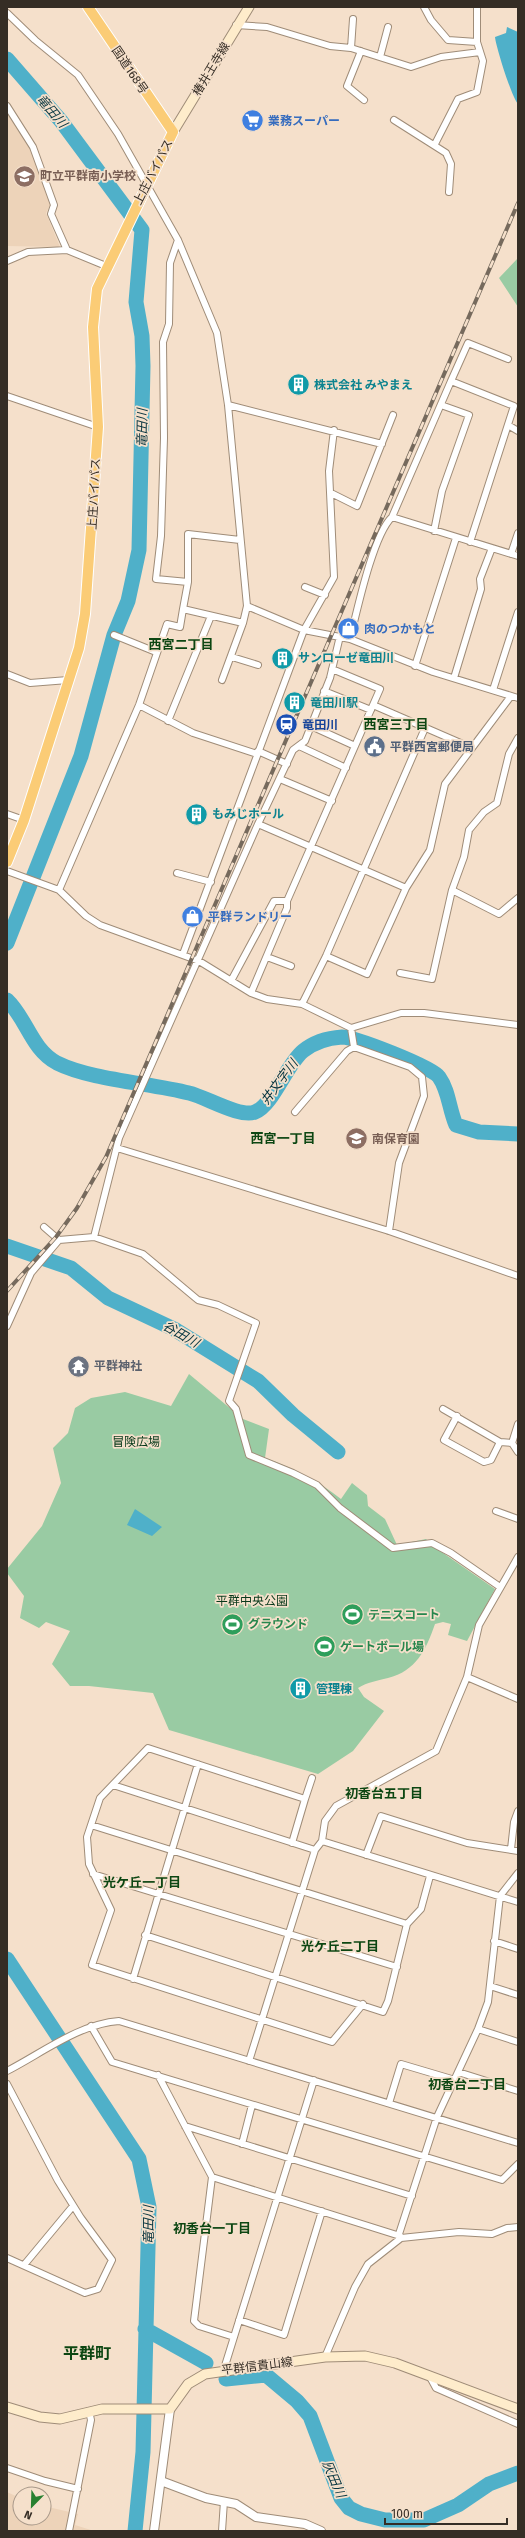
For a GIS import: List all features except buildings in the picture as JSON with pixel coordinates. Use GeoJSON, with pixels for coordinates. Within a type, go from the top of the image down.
{"type":"FeatureCollection","features":[{"type":"Feature","properties":{"kind":"highway","name":"国道168号"},"geometry":{"type":"LineString","coordinates":[[88,7],[173,132]]}},
{"type":"Feature","properties":{"kind":"highway","name":"上庄バイパス"},"geometry":{"type":"LineString","coordinates":[[7,862],[24,820],[79,648],[85,614],[98,426],[93,312],[97,289],[106,266],[173,132]]}},
{"type":"Feature","properties":{"kind":"main road","name":"椿井王寺線"},"geometry":{"type":"LineString","coordinates":[[173,132],[236,25],[249,7]]}},
{"type":"Feature","properties":{"kind":"main road","name":"平群信貴山線"},"geometry":{"type":"LineString","coordinates":[[170,2410],[183,2389],[194,2379],[224,2369],[325,2358],[365,2356],[395,2363],[518,2409]]}},
{"type":"Feature","properties":{"kind":"main road"},"geometry":{"type":"LineString","coordinates":[[7,2407],[50,2419],[70,2418],[89,2411],[125,2409],[170,2410]]}},
{"type":"Feature","properties":{"kind":"street"},"geometry":{"type":"LineString","coordinates":[[424,7],[431,20],[448,40],[477,42]]}},
{"type":"Feature","properties":{"kind":"street"},"geometry":{"type":"LineString","coordinates":[[435,144],[458,99],[477,92],[483,61],[477,42],[477,7]]}},
{"type":"Feature","properties":{"kind":"street"},"geometry":{"type":"LineString","coordinates":[[7,13],[35,40],[78,75],[118,134],[178,240],[217,333],[228,405],[240,540],[248,606],[232,657],[222,680]]}},
{"type":"Feature","properties":{"kind":"street"},"geometry":{"type":"LineString","coordinates":[[351,48],[353,19]]}},
{"type":"Feature","properties":{"kind":"street"},"geometry":{"type":"LineString","coordinates":[[236,25],[267,27],[330,46],[351,48],[362,51],[411,67],[442,57],[480,52]]}},
{"type":"Feature","properties":{"kind":"street"},"geometry":{"type":"LineString","coordinates":[[380,57],[388,27]]}},
{"type":"Feature","properties":{"kind":"street"},"geometry":{"type":"LineString","coordinates":[[362,51],[347,86],[364,100]]}},
{"type":"Feature","properties":{"kind":"street"},"geometry":{"type":"LineString","coordinates":[[7,106],[33,147],[54,205],[51,214],[67,250]]}},
{"type":"Feature","properties":{"kind":"street"},"geometry":{"type":"LineString","coordinates":[[394,120],[435,144],[446,153],[452,164],[450,192]]}},
{"type":"Feature","properties":{"kind":"street"},"geometry":{"type":"LineString","coordinates":[[178,240],[170,263],[169,324],[163,342],[164,438],[161,536],[156,579],[188,582]]}},
{"type":"Feature","properties":{"kind":"street"},"geometry":{"type":"LineString","coordinates":[[7,261],[28,252],[67,250],[106,266]]}},
{"type":"Feature","properties":{"kind":"street"},"geometry":{"type":"LineString","coordinates":[[350,639],[372,556],[386,522],[392,517],[468,343],[508,359]]}},
{"type":"Feature","properties":{"kind":"street"},"geometry":{"type":"LineString","coordinates":[[451,381],[514,406],[470,542]]}},
{"type":"Feature","properties":{"kind":"street"},"geometry":{"type":"LineString","coordinates":[[7,396],[98,426]]}},
{"type":"Feature","properties":{"kind":"street"},"geometry":{"type":"LineString","coordinates":[[228,405],[334,430],[382,444]]}},
{"type":"Feature","properties":{"kind":"street"},"geometry":{"type":"LineString","coordinates":[[434,531],[442,491],[469,415],[441,405]]}},
{"type":"Feature","properties":{"kind":"street"},"geometry":{"type":"LineString","coordinates":[[330,493],[357,506],[393,415]]}},
{"type":"Feature","properties":{"kind":"street"},"geometry":{"type":"LineString","coordinates":[[508,426],[518,431]]}},
{"type":"Feature","properties":{"kind":"street"},"geometry":{"type":"LineString","coordinates":[[183,954],[304,630],[325,595],[334,576],[328,471],[334,430]]}},
{"type":"Feature","properties":{"kind":"street"},"geometry":{"type":"LineString","coordinates":[[392,517],[518,556]]}},
{"type":"Feature","properties":{"kind":"street"},"geometry":{"type":"LineString","coordinates":[[511,554],[518,533]]}},
{"type":"Feature","properties":{"kind":"street"},"geometry":{"type":"LineString","coordinates":[[56,888],[139,705],[156,652],[167,624],[180,627],[188,582],[188,534],[240,540]]}},
{"type":"Feature","properties":{"kind":"street"},"geometry":{"type":"LineString","coordinates":[[415,666],[456,538]]}},
{"type":"Feature","properties":{"kind":"street"},"geometry":{"type":"LineString","coordinates":[[454,678],[481,589],[480,579],[492,548]]}},
{"type":"Feature","properties":{"kind":"street"},"geometry":{"type":"LineString","coordinates":[[305,587],[325,595]]}},
{"type":"Feature","properties":{"kind":"street"},"geometry":{"type":"LineString","coordinates":[[248,606],[304,630],[350,639],[415,666],[515,697],[472,748],[445,784],[430,850],[406,888],[367,974],[326,956]]}},
{"type":"Feature","properties":{"kind":"street"},"geometry":{"type":"LineString","coordinates":[[183,609],[243,623]]}},
{"type":"Feature","properties":{"kind":"street"},"geometry":{"type":"LineString","coordinates":[[493,690],[515,632],[518,612]]}},
{"type":"Feature","properties":{"kind":"street"},"geometry":{"type":"LineString","coordinates":[[168,721],[211,616]]}},
{"type":"Feature","properties":{"kind":"street"},"geometry":{"type":"LineString","coordinates":[[114,635],[156,652]]}},
{"type":"Feature","properties":{"kind":"street"},"geometry":{"type":"LineString","coordinates":[[94,1237],[117,1148],[118,1138],[145,1080],[194,966],[199,961],[258,824],[293,750],[304,741],[311,726],[332,669],[332,663],[340,636]]}},
{"type":"Feature","properties":{"kind":"street"},"geometry":{"type":"LineString","coordinates":[[232,657],[258,665]]}},
{"type":"Feature","properties":{"kind":"street"},"geometry":{"type":"LineString","coordinates":[[251,993],[287,908],[287,901],[312,847],[380,689],[332,669]]}},
{"type":"Feature","properties":{"kind":"street"},"geometry":{"type":"LineString","coordinates":[[7,674],[30,682],[68,680]]}},
{"type":"Feature","properties":{"kind":"street"},"geometry":{"type":"LineString","coordinates":[[324,691],[425,728],[472,748]]}},
{"type":"Feature","properties":{"kind":"street"},"geometry":{"type":"LineString","coordinates":[[139,705],[193,733],[258,752],[287,764]]}},
{"type":"Feature","properties":{"kind":"street"},"geometry":{"type":"LineString","coordinates":[[311,726],[355,746]]}},
{"type":"Feature","properties":{"kind":"street"},"geometry":{"type":"LineString","coordinates":[[302,1004],[326,956],[425,728]]}},
{"type":"Feature","properties":{"kind":"street"},"geometry":{"type":"LineString","coordinates":[[400,973],[432,979],[452,890],[464,857],[469,830],[484,812],[497,803],[509,754],[518,738]]}},
{"type":"Feature","properties":{"kind":"street"},"geometry":{"type":"LineString","coordinates":[[299,746],[346,768]]}},
{"type":"Feature","properties":{"kind":"street"},"geometry":{"type":"LineString","coordinates":[[280,779],[332,801]]}},
{"type":"Feature","properties":{"kind":"street"},"geometry":{"type":"LineString","coordinates":[[7,814],[24,820]]}},
{"type":"Feature","properties":{"kind":"street"},"geometry":{"type":"LineString","coordinates":[[258,824],[406,888]]}},
{"type":"Feature","properties":{"kind":"street"},"geometry":{"type":"LineString","coordinates":[[9,872],[56,888],[86,916],[100,925],[199,961],[251,993],[267,998],[302,1004],[352,1031],[401,1013],[424,1013],[518,1025]]}},
{"type":"Feature","properties":{"kind":"street"},"geometry":{"type":"LineString","coordinates":[[177,873],[211,882]]}},
{"type":"Feature","properties":{"kind":"street"},"geometry":{"type":"LineString","coordinates":[[452,890],[499,914],[518,898]]}},
{"type":"Feature","properties":{"kind":"street"},"geometry":{"type":"LineString","coordinates":[[231,981],[274,901],[287,901]]}},
{"type":"Feature","properties":{"kind":"street"},"geometry":{"type":"LineString","coordinates":[[266,957],[291,966]]}},
{"type":"Feature","properties":{"kind":"street"},"geometry":{"type":"LineString","coordinates":[[352,1031],[355,1045]]}},
{"type":"Feature","properties":{"kind":"street"},"geometry":{"type":"LineString","coordinates":[[295,1112],[347,1051],[355,1045]]}},
{"type":"Feature","properties":{"kind":"street"},"geometry":{"type":"LineString","coordinates":[[355,1045],[410,1067],[422,1077],[424,1096],[399,1163],[389,1231]]}},
{"type":"Feature","properties":{"kind":"street"},"geometry":{"type":"LineString","coordinates":[[117,1148],[389,1231],[518,1276]]}},
{"type":"Feature","properties":{"kind":"street"},"geometry":{"type":"LineString","coordinates":[[44,1227],[59,1240],[94,1237],[143,1254],[198,1300],[218,1306],[256,1323],[229,1401],[236,1409],[250,1455],[317,1485],[345,1512],[393,1548],[432,1543],[451,1553],[500,1587]]}},
{"type":"Feature","properties":{"kind":"street"},"geometry":{"type":"LineString","coordinates":[[7,1326],[32,1273],[59,1240]]}},
{"type":"Feature","properties":{"kind":"street"},"geometry":{"type":"LineString","coordinates":[[443,1409],[500,1442],[512,1443]]}},
{"type":"Feature","properties":{"kind":"street"},"geometry":{"type":"LineString","coordinates":[[457,1416],[444,1440],[484,1462],[491,1460],[500,1442]]}},
{"type":"Feature","properties":{"kind":"street"},"geometry":{"type":"LineString","coordinates":[[512,1443],[518,1424]]}},
{"type":"Feature","properties":{"kind":"street"},"geometry":{"type":"LineString","coordinates":[[512,1443],[518,1452]]}},
{"type":"Feature","properties":{"kind":"street"},"geometry":{"type":"LineString","coordinates":[[496,1511],[518,1519]]}},
{"type":"Feature","properties":{"kind":"street"},"geometry":{"type":"LineString","coordinates":[[249,2061],[315,1850],[322,1840],[325,1821],[336,1806],[436,1751],[467,1678],[479,1625],[518,1557]]}},
{"type":"Feature","properties":{"kind":"street"},"geometry":{"type":"LineString","coordinates":[[467,1678],[518,1699]]}},
{"type":"Feature","properties":{"kind":"street"},"geometry":{"type":"LineString","coordinates":[[305,1799],[148,1748],[100,1798],[87,1837],[89,1864],[110,1910],[92,1965],[332,2042],[363,2004]]}},
{"type":"Feature","properties":{"kind":"street"},"geometry":{"type":"LineString","coordinates":[[132,1978],[198,1764]]}},
{"type":"Feature","properties":{"kind":"street"},"geometry":{"type":"LineString","coordinates":[[292,1843],[312,1778]]}},
{"type":"Feature","properties":{"kind":"street"},"geometry":{"type":"LineString","coordinates":[[113,1785],[315,1850]]}},
{"type":"Feature","properties":{"kind":"street"},"geometry":{"type":"LineString","coordinates":[[511,1849],[518,1811]]}},
{"type":"Feature","properties":{"kind":"street"},"geometry":{"type":"LineString","coordinates":[[366,1855],[381,1816],[467,1843],[518,1851]]}},
{"type":"Feature","properties":{"kind":"street"},"geometry":{"type":"LineString","coordinates":[[91,1825],[407,1924]]}},
{"type":"Feature","properties":{"kind":"street"},"geometry":{"type":"LineString","coordinates":[[322,1840],[430,1876],[518,1902]]}},
{"type":"Feature","properties":{"kind":"street"},"geometry":{"type":"LineString","coordinates":[[325,2358],[355,2287],[368,2264],[400,2236],[437,2117],[478,2029],[488,2002],[500,1896],[518,1873]]}},
{"type":"Feature","properties":{"kind":"street"},"geometry":{"type":"LineString","coordinates":[[93,1874],[397,1967]]}},
{"type":"Feature","properties":{"kind":"street"},"geometry":{"type":"LineString","coordinates":[[145,1935],[363,2004],[383,2012],[397,1967],[407,1924],[421,1909],[430,1876]]}},
{"type":"Feature","properties":{"kind":"street"},"geometry":{"type":"LineString","coordinates":[[494,1941],[518,1949]]}},
{"type":"Feature","properties":{"kind":"street"},"geometry":{"type":"LineString","coordinates":[[490,1986],[518,1994]]}},
{"type":"Feature","properties":{"kind":"street"},"geometry":{"type":"LineString","coordinates":[[7,2071],[91,2026],[119,2021],[389,2102],[518,2143]]}},
{"type":"Feature","properties":{"kind":"street"},"geometry":{"type":"LineString","coordinates":[[91,2026],[112,2062],[502,2180],[518,2164]]}},
{"type":"Feature","properties":{"kind":"street"},"geometry":{"type":"LineString","coordinates":[[478,2029],[518,2042]]}},
{"type":"Feature","properties":{"kind":"street"},"geometry":{"type":"LineString","coordinates":[[389,2102],[401,2064],[455,2080]]}},
{"type":"Feature","properties":{"kind":"street"},"geometry":{"type":"LineString","coordinates":[[458,2072],[518,2091]]}},
{"type":"Feature","properties":{"kind":"street"},"geometry":{"type":"LineString","coordinates":[[158,2075],[212,2177],[194,2321],[199,2326],[234,2337]]}},
{"type":"Feature","properties":{"kind":"street"},"geometry":{"type":"LineString","coordinates":[[224,2369],[314,2080]]}},
{"type":"Feature","properties":{"kind":"street"},"geometry":{"type":"LineString","coordinates":[[7,2084],[73,2206],[112,2260],[98,2289],[85,2293],[7,2258]]}},
{"type":"Feature","properties":{"kind":"street"},"geometry":{"type":"LineString","coordinates":[[242,2144],[252,2105]]}},
{"type":"Feature","properties":{"kind":"street"},"geometry":{"type":"LineString","coordinates":[[185,2126],[412,2196]]}},
{"type":"Feature","properties":{"kind":"street"},"geometry":{"type":"LineString","coordinates":[[212,2177],[400,2236],[459,2232],[492,2234],[508,2228],[518,2227]]}},
{"type":"Feature","properties":{"kind":"street"},"geometry":{"type":"LineString","coordinates":[[24,2265],[73,2206]]}},
{"type":"Feature","properties":{"kind":"street"},"geometry":{"type":"LineString","coordinates":[[239,2320],[284,2335],[322,2211]]}},
{"type":"Feature","properties":{"kind":"street"},"geometry":{"type":"LineString","coordinates":[[430,2377],[436,2388],[518,2424]]}},
{"type":"Feature","properties":{"kind":"street"},"geometry":{"type":"LineString","coordinates":[[154,2531],[170,2410]]}},
{"type":"Feature","properties":{"kind":"street"},"geometry":{"type":"LineString","coordinates":[[69,2531],[91,2420],[89,2411]]}},
{"type":"Feature","properties":{"kind":"street"},"geometry":{"type":"LineString","coordinates":[[7,2468],[45,2481],[78,2489]]}},
{"type":"Feature","properties":{"kind":"street"},"geometry":{"type":"LineString","coordinates":[[161,2481],[206,2498],[236,2504],[256,2517],[322,2531]]}},
{"type":"Feature","properties":{"kind":"street"},"geometry":{"type":"LineString","coordinates":[[222,2531],[224,2501]]}},
{"type":"Feature","properties":{"kind":"shaded area","name":"町立平群南小学校"},"geometry":{"type":"Polygon","coordinates":[[[7,111],[31,149],[51,203],[46,213],[60,247],[7,246],[7,111]]]}},
{"type":"Feature","properties":{"kind":"shaded area"},"geometry":{"type":"Polygon","coordinates":[[[7,2492],[12,2494],[12,2526],[52,2526],[52,2508],[78,2514],[75,2525],[94,2531],[7,2531],[7,2492]]]}},
{"type":"Feature","properties":{"kind":"green space"},"geometry":{"type":"Polygon","coordinates":[[[518,258],[518,307],[499,278],[518,258]]]}},
{"type":"Feature","properties":{"kind":"green space","name":"平群中央公園"},"geometry":{"type":"Polygon","coordinates":[[[189,1374],[243,1419],[269,1429],[265,1458],[305,1475],[341,1499],[352,1483],[367,1495],[368,1506],[385,1519],[397,1545],[426,1539],[433,1546],[495,1589],[467,1641],[448,1635],[451,1624],[443,1622],[435,1624],[424,1651],[413,1665],[398,1675],[369,1683],[358,1688],[364,1697],[384,1711],[353,1751],[318,1774],[169,1730],[153,1693],[89,1686],[70,1686],[52,1664],[70,1631],[46,1622],[39,1628],[20,1618],[24,1596],[7,1573],[7,1569],[42,1526],[61,1483],[53,1448],[68,1433],[75,1408],[91,1398],[125,1392],[171,1406],[189,1374]]]}},
{"type":"Feature","properties":{"kind":"water"},"geometry":{"type":"Polygon","coordinates":[[[507,27],[518,32],[518,104],[515,100],[505,72],[495,37],[506,33],[507,27]]]}},
{"type":"Feature","properties":{"kind":"water"},"geometry":{"type":"Polygon","coordinates":[[[135,1509],[162,1527],[152,1536],[127,1525],[135,1509]]]}},
{"type":"Feature","properties":{"kind":"waterway","name":"竜田川"},"geometry":{"type":"LineString","coordinates":[[7,59],[61,121],[142,230],[136,302],[142,336],[143,366],[139,550],[128,601],[114,635],[81,756],[7,943]]}},
{"type":"Feature","properties":{"kind":"waterway","name":"井文字川"},"geometry":{"type":"LineString","coordinates":[[7,1000],[20,1016],[41,1050],[57,1063],[71,1069],[104,1077],[189,1093],[232,1110],[249,1113],[255,1112],[262,1108],[274,1093],[291,1065],[303,1051],[321,1041],[332,1038],[350,1038],[393,1053],[433,1072],[439,1077],[445,1088],[456,1125],[479,1132],[518,1134]]}},
{"type":"Feature","properties":{"kind":"waterway","name":"谷田川"},"geometry":{"type":"LineString","coordinates":[[7,1246],[71,1268],[108,1298],[174,1329],[258,1381],[293,1415],[338,1452]]}},
{"type":"Feature","properties":{"kind":"waterway","name":"竜田川"},"geometry":{"type":"LineString","coordinates":[[7,1959],[139,2159],[149,2207],[143,2452],[135,2531]]}},
{"type":"Feature","properties":{"kind":"waterway","name":"灰田川"},"geometry":{"type":"LineString","coordinates":[[145,2329],[206,2363]]}},
{"type":"Feature","properties":{"kind":"waterway","name":"灰田川"},"geometry":{"type":"LineString","coordinates":[[226,2379],[266,2375],[297,2401],[310,2416],[341,2498],[349,2508],[361,2514],[385,2520],[424,2520],[458,2505],[489,2484],[518,2473]]}},
{"type":"Feature","properties":{"kind":"railway"},"geometry":{"type":"LineString","coordinates":[[7,1291],[56,1237],[77,1208],[106,1157],[518,203]]}},
{"type":"Feature","properties":{"kind":"place","name":"業務スーパー"},"geometry":{"type":"Point","coordinates":[252,121]}},
{"type":"Feature","properties":{"kind":"place","name":"町立平群南小学校"},"geometry":{"type":"Point","coordinates":[24,176]}},
{"type":"Feature","properties":{"kind":"place","name":"株式会社 みやまえ"},"geometry":{"type":"Point","coordinates":[299,385]}},
{"type":"Feature","properties":{"kind":"place","name":"肉のつかもと"},"geometry":{"type":"Point","coordinates":[349,629]}},
{"type":"Feature","properties":{"kind":"place","name":"サンローゼ竜田川"},"geometry":{"type":"Point","coordinates":[283,658]}},
{"type":"Feature","properties":{"kind":"place","name":"竜田川駅"},"geometry":{"type":"Point","coordinates":[295,703]}},
{"type":"Feature","properties":{"kind":"place","name":"竜田川"},"geometry":{"type":"Point","coordinates":[286,725]}},
{"type":"Feature","properties":{"kind":"place","name":"平群西宮郵便局"},"geometry":{"type":"Point","coordinates":[374,747]}},
{"type":"Feature","properties":{"kind":"place","name":"もみじホール"},"geometry":{"type":"Point","coordinates":[196,814]}},
{"type":"Feature","properties":{"kind":"place","name":"平群ランドリー"},"geometry":{"type":"Point","coordinates":[193,917]}},
{"type":"Feature","properties":{"kind":"place","name":"南保育園"},"geometry":{"type":"Point","coordinates":[356,1139]}},
{"type":"Feature","properties":{"kind":"place","name":"平群神社"},"geometry":{"type":"Point","coordinates":[79,1366]}},
{"type":"Feature","properties":{"kind":"place","name":"テニスコート"},"geometry":{"type":"Point","coordinates":[352,1615]}},
{"type":"Feature","properties":{"kind":"place","name":"グラウンド"},"geometry":{"type":"Point","coordinates":[232,1624]}},
{"type":"Feature","properties":{"kind":"place","name":"ゲートボール場"},"geometry":{"type":"Point","coordinates":[325,1647]}},
{"type":"Feature","properties":{"kind":"place","name":"管理棟"},"geometry":{"type":"Point","coordinates":[300,1689]}},
{"type":"Feature","properties":{"kind":"district","name":"西宮二丁目"},"geometry":{"type":"Point","coordinates":[181,644]}},
{"type":"Feature","properties":{"kind":"district","name":"西宮三丁目"},"geometry":{"type":"Point","coordinates":[396,724]}},
{"type":"Feature","properties":{"kind":"district","name":"西宮一丁目"},"geometry":{"type":"Point","coordinates":[283,1138]}},
{"type":"Feature","properties":{"kind":"district","name":"初香台五丁目"},"geometry":{"type":"Point","coordinates":[384,1793]}},
{"type":"Feature","properties":{"kind":"district","name":"光ケ丘一丁目"},"geometry":{"type":"Point","coordinates":[142,1882]}},
{"type":"Feature","properties":{"kind":"district","name":"光ケ丘二丁目"},"geometry":{"type":"Point","coordinates":[340,1946]}},
{"type":"Feature","properties":{"kind":"district","name":"初香台二丁目"},"geometry":{"type":"Point","coordinates":[467,2084]}},
{"type":"Feature","properties":{"kind":"district","name":"初香台一丁目"},"geometry":{"type":"Point","coordinates":[212,2228]}},
{"type":"Feature","properties":{"kind":"district","name":"平群町"},"geometry":{"type":"Point","coordinates":[87,2353]}},
{"type":"Feature","properties":{"kind":"park label","name":"冒険広場"},"geometry":{"type":"Point","coordinates":[136,1442]}}]}
